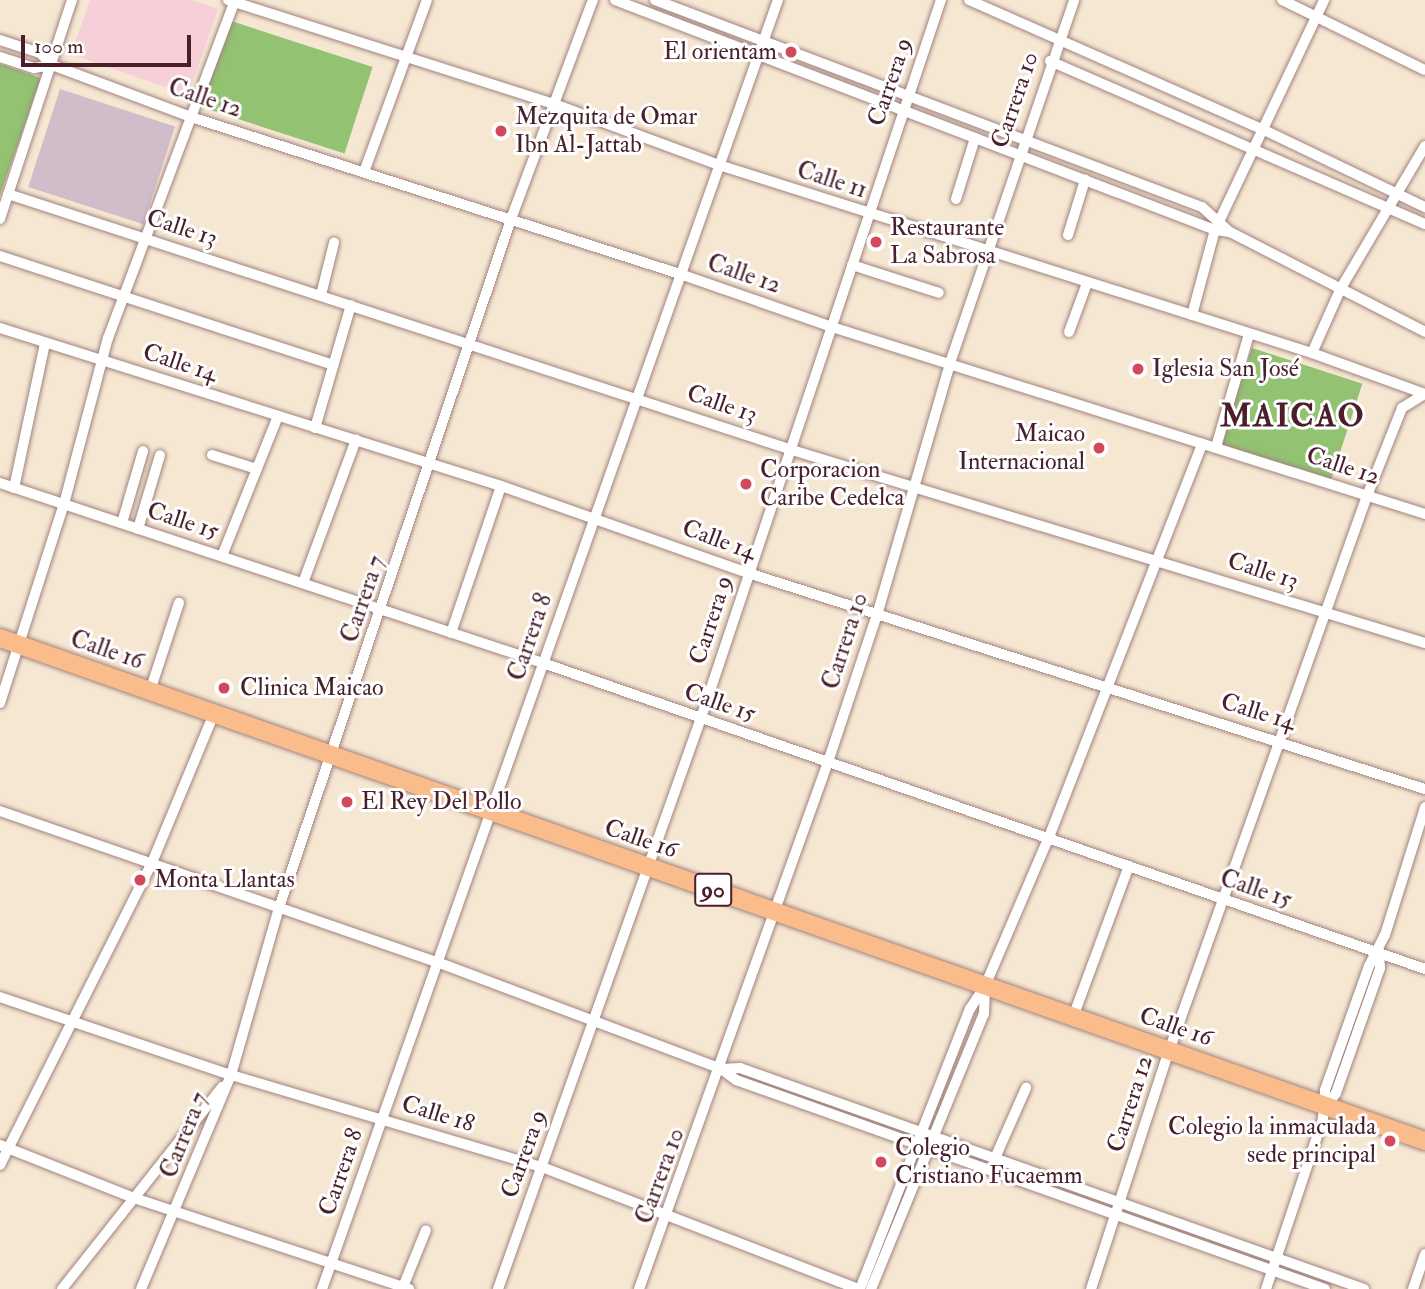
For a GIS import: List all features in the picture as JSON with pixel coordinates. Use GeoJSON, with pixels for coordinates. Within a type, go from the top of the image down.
{"type":"FeatureCollection","features":[{"type":"Feature","properties":{"kind":"highway","name":"Calle 16"},"geometry":{"type":"LineString","coordinates":[[0,638],[1425,1141]]}},
{"type":"Feature","properties":{"kind":"street"},"geometry":{"type":"LineString","coordinates":[[1,215],[72,0]]}},
{"type":"Feature","properties":{"kind":"street"},"geometry":{"type":"LineString","coordinates":[[363,172],[427,0]]}},
{"type":"Feature","properties":{"kind":"street","name":"Carrera 7"},"geometry":{"type":"LineString","coordinates":[[141,1289],[231,1075],[279,908],[431,464],[511,219],[593,0]]}},
{"type":"Feature","properties":{"kind":"street"},"geometry":{"type":"LineString","coordinates":[[615,0],[1215,230],[1230,232],[1425,332]]}},
{"type":"Feature","properties":{"kind":"street"},"geometry":{"type":"LineString","coordinates":[[655,0],[1202,207],[1220,219],[1230,232]]}},
{"type":"Feature","properties":{"kind":"street","name":"Carrera 8"},"geometry":{"type":"LineString","coordinates":[[322,1289],[778,0]]}},
{"type":"Feature","properties":{"kind":"street","name":"Carrera 9"},"geometry":{"type":"LineString","coordinates":[[498,1289],[701,718],[941,0]]}},
{"type":"Feature","properties":{"kind":"street"},"geometry":{"type":"LineString","coordinates":[[969,0],[1060,37],[1425,207]]}},
{"type":"Feature","properties":{"kind":"street","name":"Carrera 10"},"geometry":{"type":"LineString","coordinates":[[639,1289],[669,1214],[828,762],[877,615],[911,487],[950,363],[1023,139],[1074,0]]}},
{"type":"Feature","properties":{"kind":"street"},"geometry":{"type":"LineString","coordinates":[[1282,0],[1425,70]]}},
{"type":"Feature","properties":{"kind":"street"},"geometry":{"type":"LineString","coordinates":[[1192,315],[1215,230],[1324,0]]}},
{"type":"Feature","properties":{"kind":"street"},"geometry":{"type":"LineString","coordinates":[[0,703],[64,504],[123,296],[194,118],[232,1]]}},
{"type":"Feature","properties":{"kind":"street","name":"Calle 11"},"geometry":{"type":"LineString","coordinates":[[232,1],[554,104],[719,166],[989,248],[1087,283],[1312,353],[1425,394]]}},
{"type":"Feature","properties":{"kind":"street","name":"Calle 12"},"geometry":{"type":"LineString","coordinates":[[0,40],[40,52],[52,65],[194,118],[680,274],[832,327],[1425,514]]}},
{"type":"Feature","properties":{"kind":"street","name":"Calle 12"},"geometry":{"type":"LineString","coordinates":[[0,57],[34,68],[52,65]]}},
{"type":"Feature","properties":{"kind":"street"},"geometry":{"type":"LineString","coordinates":[[1051,61],[1425,224]]}},
{"type":"Feature","properties":{"kind":"street"},"geometry":{"type":"LineString","coordinates":[[956,199],[975,138]]}},
{"type":"Feature","properties":{"kind":"street"},"geometry":{"type":"LineString","coordinates":[[1312,353],[1341,288],[1425,146]]}},
{"type":"Feature","properties":{"kind":"street"},"geometry":{"type":"LineString","coordinates":[[1068,235],[1085,180]]}},
{"type":"Feature","properties":{"kind":"street","name":"Calle 13"},"geometry":{"type":"LineString","coordinates":[[8,194],[637,397],[792,450],[1159,559],[1325,614],[1425,643]]}},
{"type":"Feature","properties":{"kind":"street"},"geometry":{"type":"LineString","coordinates":[[321,295],[334,243]]}},
{"type":"Feature","properties":{"kind":"street"},"geometry":{"type":"LineString","coordinates":[[0,256],[334,365]]}},
{"type":"Feature","properties":{"kind":"street"},"geometry":{"type":"LineString","coordinates":[[852,265],[939,293]]}},
{"type":"Feature","properties":{"kind":"street"},"geometry":{"type":"LineString","coordinates":[[1069,332],[1087,283]]}},
{"type":"Feature","properties":{"kind":"street"},"geometry":{"type":"LineString","coordinates":[[315,428],[351,305]]}},
{"type":"Feature","properties":{"kind":"street","name":"Calle 14"},"geometry":{"type":"LineString","coordinates":[[0,328],[501,486],[748,573],[1107,690],[1282,740],[1425,789]]}},
{"type":"Feature","properties":{"kind":"street"},"geometry":{"type":"LineString","coordinates":[[1216,447],[1249,334]]}},
{"type":"Feature","properties":{"kind":"street"},"geometry":{"type":"LineString","coordinates":[[15,488],[46,342]]}},
{"type":"Feature","properties":{"kind":"street","name":"Carrera 12"},"geometry":{"type":"LineString","coordinates":[[1091,1289],[1169,1051],[1367,496],[1402,408],[1425,394]]}},
{"type":"Feature","properties":{"kind":"street"},"geometry":{"type":"LineString","coordinates":[[222,556],[278,416]]}},
{"type":"Feature","properties":{"kind":"street"},"geometry":{"type":"LineString","coordinates":[[303,583],[356,440]]}},
{"type":"Feature","properties":{"kind":"street"},"geometry":{"type":"LineString","coordinates":[[870,1289],[923,1147],[970,1009],[985,986],[1049,837],[1202,444]]}},
{"type":"Feature","properties":{"kind":"street"},"geometry":{"type":"LineString","coordinates":[[122,523],[143,451]]}},
{"type":"Feature","properties":{"kind":"street"},"geometry":{"type":"LineString","coordinates":[[138,529],[160,455]]}},
{"type":"Feature","properties":{"kind":"street"},"geometry":{"type":"LineString","coordinates":[[212,455],[257,469]]}},
{"type":"Feature","properties":{"kind":"street","name":"Calle 15"},"geometry":{"type":"LineString","coordinates":[[0,483],[543,663],[1425,969]]}},
{"type":"Feature","properties":{"kind":"street"},"geometry":{"type":"LineString","coordinates":[[452,633],[501,486]]}},
{"type":"Feature","properties":{"kind":"street"},"geometry":{"type":"LineString","coordinates":[[150,691],[179,604]]}},
{"type":"Feature","properties":{"kind":"street"},"geometry":{"type":"LineString","coordinates":[[0,1165],[4,1146],[74,1023],[151,865],[214,714]]}},
{"type":"Feature","properties":{"kind":"street"},"geometry":{"type":"LineString","coordinates":[[1266,1289],[1326,1106],[1336,1093],[1380,968],[1379,952],[1425,807]]}},
{"type":"Feature","properties":{"kind":"street"},"geometry":{"type":"LineString","coordinates":[[0,811],[437,962],[721,1069],[736,1080],[1325,1289]]}},
{"type":"Feature","properties":{"kind":"street"},"geometry":{"type":"LineString","coordinates":[[1073,1017],[1129,866]]}},
{"type":"Feature","properties":{"kind":"street","name":"Calle 18"},"geometry":{"type":"LineString","coordinates":[[0,997],[231,1075],[542,1167],[859,1289]]}},
{"type":"Feature","properties":{"kind":"street"},"geometry":{"type":"LineString","coordinates":[[721,1069],[740,1068],[1364,1289]]}},
{"type":"Feature","properties":{"kind":"street"},"geometry":{"type":"LineString","coordinates":[[62,1289],[231,1075]]}},
{"type":"Feature","properties":{"kind":"street"},"geometry":{"type":"LineString","coordinates":[[996,1158],[1026,1088]]}},
{"type":"Feature","properties":{"kind":"street"},"geometry":{"type":"LineString","coordinates":[[4,1146],[134,1198],[176,1209],[406,1288],[426,1230]]}},
{"type":"Feature","properties":{"kind":"street"},"geometry":{"type":"LineString","coordinates":[[859,1289],[923,1147]]}},
{"type":"Feature","properties":{"kind":"street"},"geometry":{"type":"LineString","coordinates":[[1413,1289],[1425,1254]]}},
{"type":"Feature","properties":{"kind":"shaded area"},"geometry":{"type":"Polygon","coordinates":[[[90,0],[192,0],[218,9],[188,95],[71,54],[90,0]]]}},
{"type":"Feature","properties":{"kind":"shaded area"},"geometry":{"type":"Polygon","coordinates":[[[60,89],[175,126],[143,224],[28,187],[60,89]]]}},
{"type":"Feature","properties":{"kind":"green space"},"geometry":{"type":"Polygon","coordinates":[[[228,20],[373,67],[344,154],[200,107],[228,20]]]}},
{"type":"Feature","properties":{"kind":"green space"},"geometry":{"type":"Polygon","coordinates":[[[0,64],[41,78],[0,195],[0,64]]]}},
{"type":"Feature","properties":{"kind":"green space"},"geometry":{"type":"Polygon","coordinates":[[[1252,348],[1362,384],[1331,481],[1220,445],[1252,348]]]}},
{"type":"Feature","properties":{"kind":"place","name":"El orientam"},"geometry":{"type":"Point","coordinates":[791,52]}},
{"type":"Feature","properties":{"kind":"place","name":"Mezquita de Omar Ibn Al-Jattab"},"geometry":{"type":"Point","coordinates":[501,131]}},
{"type":"Feature","properties":{"kind":"place","name":"Restaurante La Sabrosa"},"geometry":{"type":"Point","coordinates":[876,242]}},
{"type":"Feature","properties":{"kind":"place","name":"Iglesia San José"},"geometry":{"type":"Point","coordinates":[1138,369]}},
{"type":"Feature","properties":{"kind":"place","name":"Maicao Internacional"},"geometry":{"type":"Point","coordinates":[1099,448]}},
{"type":"Feature","properties":{"kind":"place","name":"Corporacion Caribe Cedelca"},"geometry":{"type":"Point","coordinates":[746,484]}},
{"type":"Feature","properties":{"kind":"place","name":"Clinica Maicao"},"geometry":{"type":"Point","coordinates":[224,688]}},
{"type":"Feature","properties":{"kind":"place","name":"El Rey Del Pollo"},"geometry":{"type":"Point","coordinates":[347,802]}},
{"type":"Feature","properties":{"kind":"place","name":"Monta Llantas"},"geometry":{"type":"Point","coordinates":[140,880]}},
{"type":"Feature","properties":{"kind":"place","name":"Colegio la inmaculada sede principal"},"geometry":{"type":"Point","coordinates":[1390,1141]}},
{"type":"Feature","properties":{"kind":"place","name":"Colegio Cristiano Fucaemm"},"geometry":{"type":"Point","coordinates":[881,1162]}},
{"type":"Feature","properties":{"kind":"district","name":"MAICAO"},"geometry":{"type":"Point","coordinates":[1293,416]}}]}
